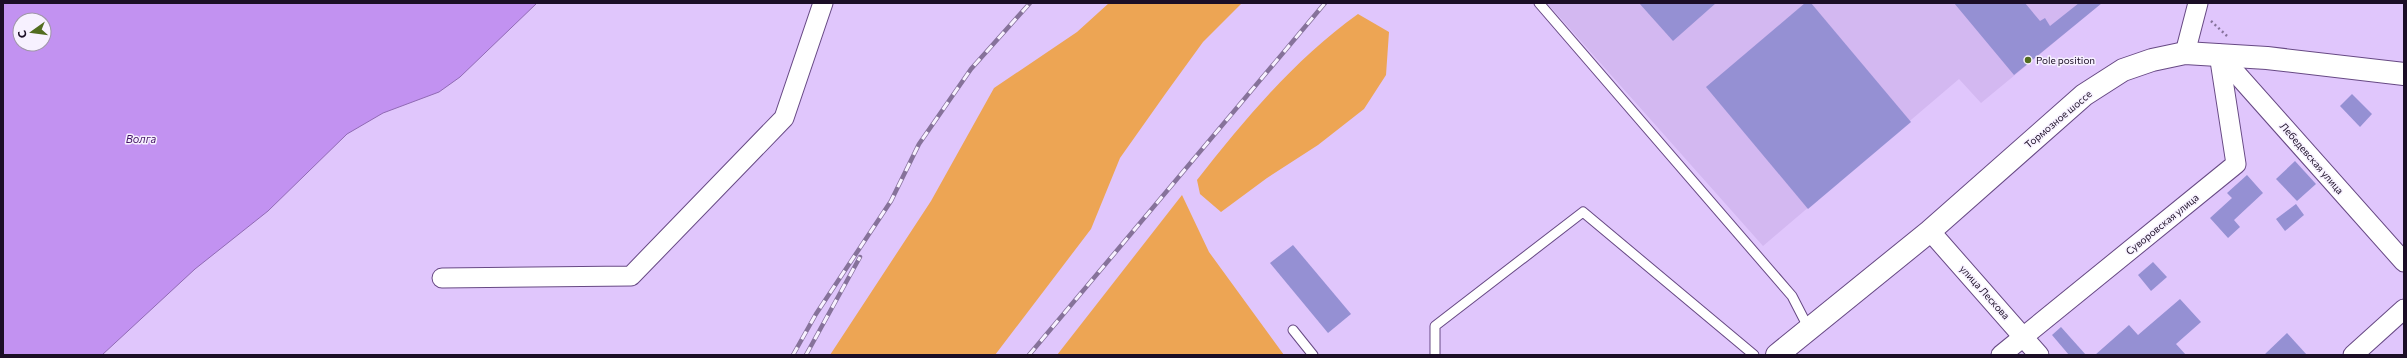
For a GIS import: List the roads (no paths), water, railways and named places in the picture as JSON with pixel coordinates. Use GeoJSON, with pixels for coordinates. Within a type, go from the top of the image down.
{"type":"FeatureCollection","features":[{"type":"Feature","properties":{"kind":"street"},"geometry":{"type":"LineString","coordinates":[[442,278],[631,276],[784,118],[823,3]]}},
{"type":"Feature","properties":{"kind":"street"},"geometry":{"type":"LineString","coordinates":[[2185,53],[2198,3]]}},
{"type":"Feature","properties":{"kind":"street","name":"Тормозное шоссе"},"geometry":{"type":"LineString","coordinates":[[1777,355],[1930,231],[2084,95],[2123,70],[2152,60],[2185,53],[2219,54],[2404,74]]}},
{"type":"Feature","properties":{"kind":"street","name":"Лебедевская улица"},"geometry":{"type":"LineString","coordinates":[[2219,54],[2404,262]]}},
{"type":"Feature","properties":{"kind":"street","name":"Суворовская улица"},"geometry":{"type":"LineString","coordinates":[[2001,355],[2236,164],[2219,54]]}},
{"type":"Feature","properties":{"kind":"street","name":"улица Лескова"},"geometry":{"type":"LineString","coordinates":[[1930,231],[2039,355]]}},
{"type":"Feature","properties":{"kind":"street"},"geometry":{"type":"LineString","coordinates":[[2353,355],[2404,309]]}},
{"type":"Feature","properties":{"kind":"lane"},"geometry":{"type":"LineString","coordinates":[[1540,3],[1792,296],[1809,329]]}},
{"type":"Feature","properties":{"kind":"lane"},"geometry":{"type":"LineString","coordinates":[[1435,355],[1435,326],[1583,212],[1754,355]]}},
{"type":"Feature","properties":{"kind":"lane"},"geometry":{"type":"LineString","coordinates":[[1293,330],[1313,355]]}},
{"type":"Feature","properties":{"kind":"water","name":"Волга"},"geometry":{"type":"Polygon","coordinates":[[[3,3],[537,3],[460,77],[439,92],[383,113],[347,134],[268,211],[195,269],[102,355],[3,355],[3,3]]]}},
{"type":"Feature","properties":{"kind":"railway"},"geometry":{"type":"LineString","coordinates":[[793,355],[816,314],[891,201],[919,144],[971,69],[1030,3]]}},
{"type":"Feature","properties":{"kind":"railway"},"geometry":{"type":"LineString","coordinates":[[1029,355],[1325,3]]}},
{"type":"Feature","properties":{"kind":"railway"},"geometry":{"type":"LineString","coordinates":[[806,355],[860,257]]}},
{"type":"Feature","properties":{"kind":"place","name":"Pole position"},"geometry":{"type":"Point","coordinates":[2028,60]}}]}
